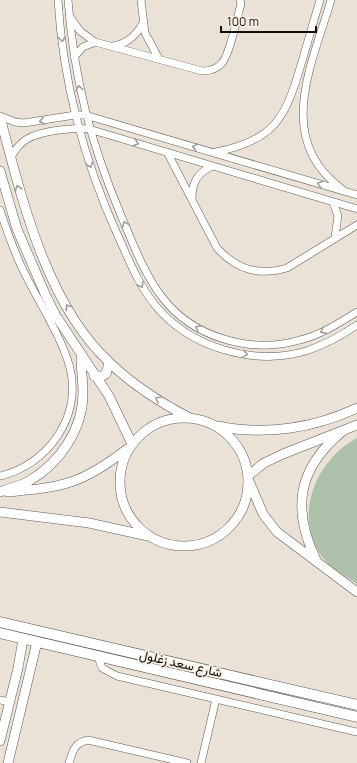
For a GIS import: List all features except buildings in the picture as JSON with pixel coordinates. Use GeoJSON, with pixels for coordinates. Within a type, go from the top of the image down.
{"type":"FeatureCollection","features":[{"type":"Feature","properties":{"kind":"main road","name":"شارع سعد زغلول"},"geometry":{"type":"LineString","coordinates":[[0,622],[357,705]]}},
{"type":"Feature","properties":{"kind":"main road","name":"شارع سعد زغلول"},"geometry":{"type":"LineString","coordinates":[[0,633],[357,717]]}},
{"type":"Feature","properties":{"kind":"main road"},"geometry":{"type":"LineString","coordinates":[[201,681],[204,670]]}},
{"type":"Feature","properties":{"kind":"street"},"geometry":{"type":"LineString","coordinates":[[58,0],[65,64],[74,114],[95,182],[133,270],[143,289],[156,306],[170,320],[193,336],[225,350],[246,355],[267,356],[288,354],[322,345],[357,325]]}},
{"type":"Feature","properties":{"kind":"street"},"geometry":{"type":"LineString","coordinates":[[68,0],[74,58],[89,129],[106,180],[143,265],[152,283],[163,298],[176,312],[203,330],[227,340],[265,346],[286,344],[318,334],[357,312]]}},
{"type":"Feature","properties":{"kind":"street"},"geometry":{"type":"LineString","coordinates":[[141,0],[143,23],[149,42],[159,59]]}},
{"type":"Feature","properties":{"kind":"street"},"geometry":{"type":"LineString","coordinates":[[69,15],[80,31],[95,42],[202,71],[216,68],[225,59],[241,4],[240,0]]}},
{"type":"Feature","properties":{"kind":"street"},"geometry":{"type":"LineString","coordinates":[[215,152],[239,147],[260,137],[274,125],[284,111],[294,89],[320,0]]}},
{"type":"Feature","properties":{"kind":"street"},"geometry":{"type":"LineString","coordinates":[[331,0],[304,92],[302,115],[305,138],[314,160],[329,178],[347,192]]}},
{"type":"Feature","properties":{"kind":"street"},"geometry":{"type":"LineString","coordinates":[[109,46],[126,42],[133,37],[143,23]]}},
{"type":"Feature","properties":{"kind":"street"},"geometry":{"type":"LineString","coordinates":[[74,58],[83,47],[95,42]]}},
{"type":"Feature","properties":{"kind":"street"},"geometry":{"type":"LineString","coordinates":[[0,117],[15,122],[24,123],[74,114],[85,115],[357,195]]}},
{"type":"Feature","properties":{"kind":"street"},"geometry":{"type":"LineString","coordinates":[[0,117],[29,222],[56,285],[66,305],[82,330],[109,363],[152,396],[192,418],[215,426],[251,431],[293,428],[314,424],[357,408]]}},
{"type":"Feature","properties":{"kind":"street"},"geometry":{"type":"LineString","coordinates":[[11,157],[20,144],[35,135],[78,128],[89,129],[357,209]]}},
{"type":"Feature","properties":{"kind":"street"},"geometry":{"type":"LineString","coordinates":[[167,152],[217,248],[226,258],[236,265],[248,270],[268,272],[287,268],[357,225]]}},
{"type":"Feature","properties":{"kind":"street"},"geometry":{"type":"LineString","coordinates":[[246,176],[250,163]]}},
{"type":"Feature","properties":{"kind":"street"},"geometry":{"type":"LineString","coordinates":[[192,198],[194,181],[199,174],[212,166]]}},
{"type":"Feature","properties":{"kind":"street"},"geometry":{"type":"LineString","coordinates":[[0,171],[17,229],[36,276],[56,316],[118,412],[131,445],[123,462],[120,474],[122,499],[134,521],[152,537]]}},
{"type":"Feature","properties":{"kind":"street"},"geometry":{"type":"LineString","coordinates":[[333,202],[338,216],[336,237]]}},
{"type":"Feature","properties":{"kind":"street"},"geometry":{"type":"LineString","coordinates":[[0,210],[19,262],[66,356],[72,385],[68,416],[53,444],[41,457],[27,467],[0,476]]}},
{"type":"Feature","properties":{"kind":"street"},"geometry":{"type":"LineString","coordinates":[[133,270],[143,265]]}},
{"type":"Feature","properties":{"kind":"street"},"geometry":{"type":"LineString","coordinates":[[286,344],[288,354]]}},
{"type":"Feature","properties":{"kind":"street"},"geometry":{"type":"LineString","coordinates":[[0,492],[28,482],[42,472],[55,461],[75,432],[83,394],[81,354]]}},
{"type":"Feature","properties":{"kind":"street"},"geometry":{"type":"LineString","coordinates":[[94,376],[102,376],[106,374],[109,363]]}},
{"type":"Feature","properties":{"kind":"street"},"geometry":{"type":"LineString","coordinates":[[0,492],[52,488],[69,484],[100,470],[131,445],[150,427],[164,421],[178,418],[192,418]]}},
{"type":"Feature","properties":{"kind":"street"},"geometry":{"type":"LineString","coordinates":[[248,478],[264,462],[357,425]]}},
{"type":"Feature","properties":{"kind":"street"},"geometry":{"type":"LineString","coordinates":[[0,512],[89,523],[152,537],[170,544],[186,545],[209,540],[219,535],[236,520],[246,499],[248,478],[246,466],[238,447],[215,426]]}},
{"type":"Feature","properties":{"kind":"street"},"geometry":{"type":"LineString","coordinates":[[318,563],[306,536],[303,522],[301,507],[303,492],[314,464],[322,451],[344,430]]}},
{"type":"Feature","properties":{"kind":"street"},"geometry":{"type":"LineString","coordinates":[[248,478],[270,523],[285,539],[357,592]]}},
{"type":"Feature","properties":{"kind":"street"},"geometry":{"type":"LineString","coordinates":[[0,742],[18,668],[22,639]]}},
{"type":"Feature","properties":{"kind":"street"},"geometry":{"type":"LineString","coordinates":[[8,763],[37,642]]}},
{"type":"Feature","properties":{"kind":"street"},"geometry":{"type":"LineString","coordinates":[[98,657],[102,668],[109,673],[357,732]]}},
{"type":"Feature","properties":{"kind":"street"},"geometry":{"type":"LineString","coordinates":[[18,668],[30,671]]}},
{"type":"Feature","properties":{"kind":"street"},"geometry":{"type":"LineString","coordinates":[[201,763],[216,699]]}},
{"type":"Feature","properties":{"kind":"street"},"geometry":{"type":"LineString","coordinates":[[347,702],[357,699]]}},
{"type":"Feature","properties":{"kind":"street"},"geometry":{"type":"LineString","coordinates":[[0,700],[10,702]]}},
{"type":"Feature","properties":{"kind":"street"},"geometry":{"type":"LineString","coordinates":[[70,763],[73,748],[82,741],[88,740],[187,763]]}},
{"type":"Feature","properties":{"kind":"green space"},"geometry":{"type":"Polygon","coordinates":[[[357,438],[357,584],[334,569],[323,558],[314,542],[309,525],[309,508],[313,491],[320,475],[330,460],[342,448],[357,438]]]}}]}
